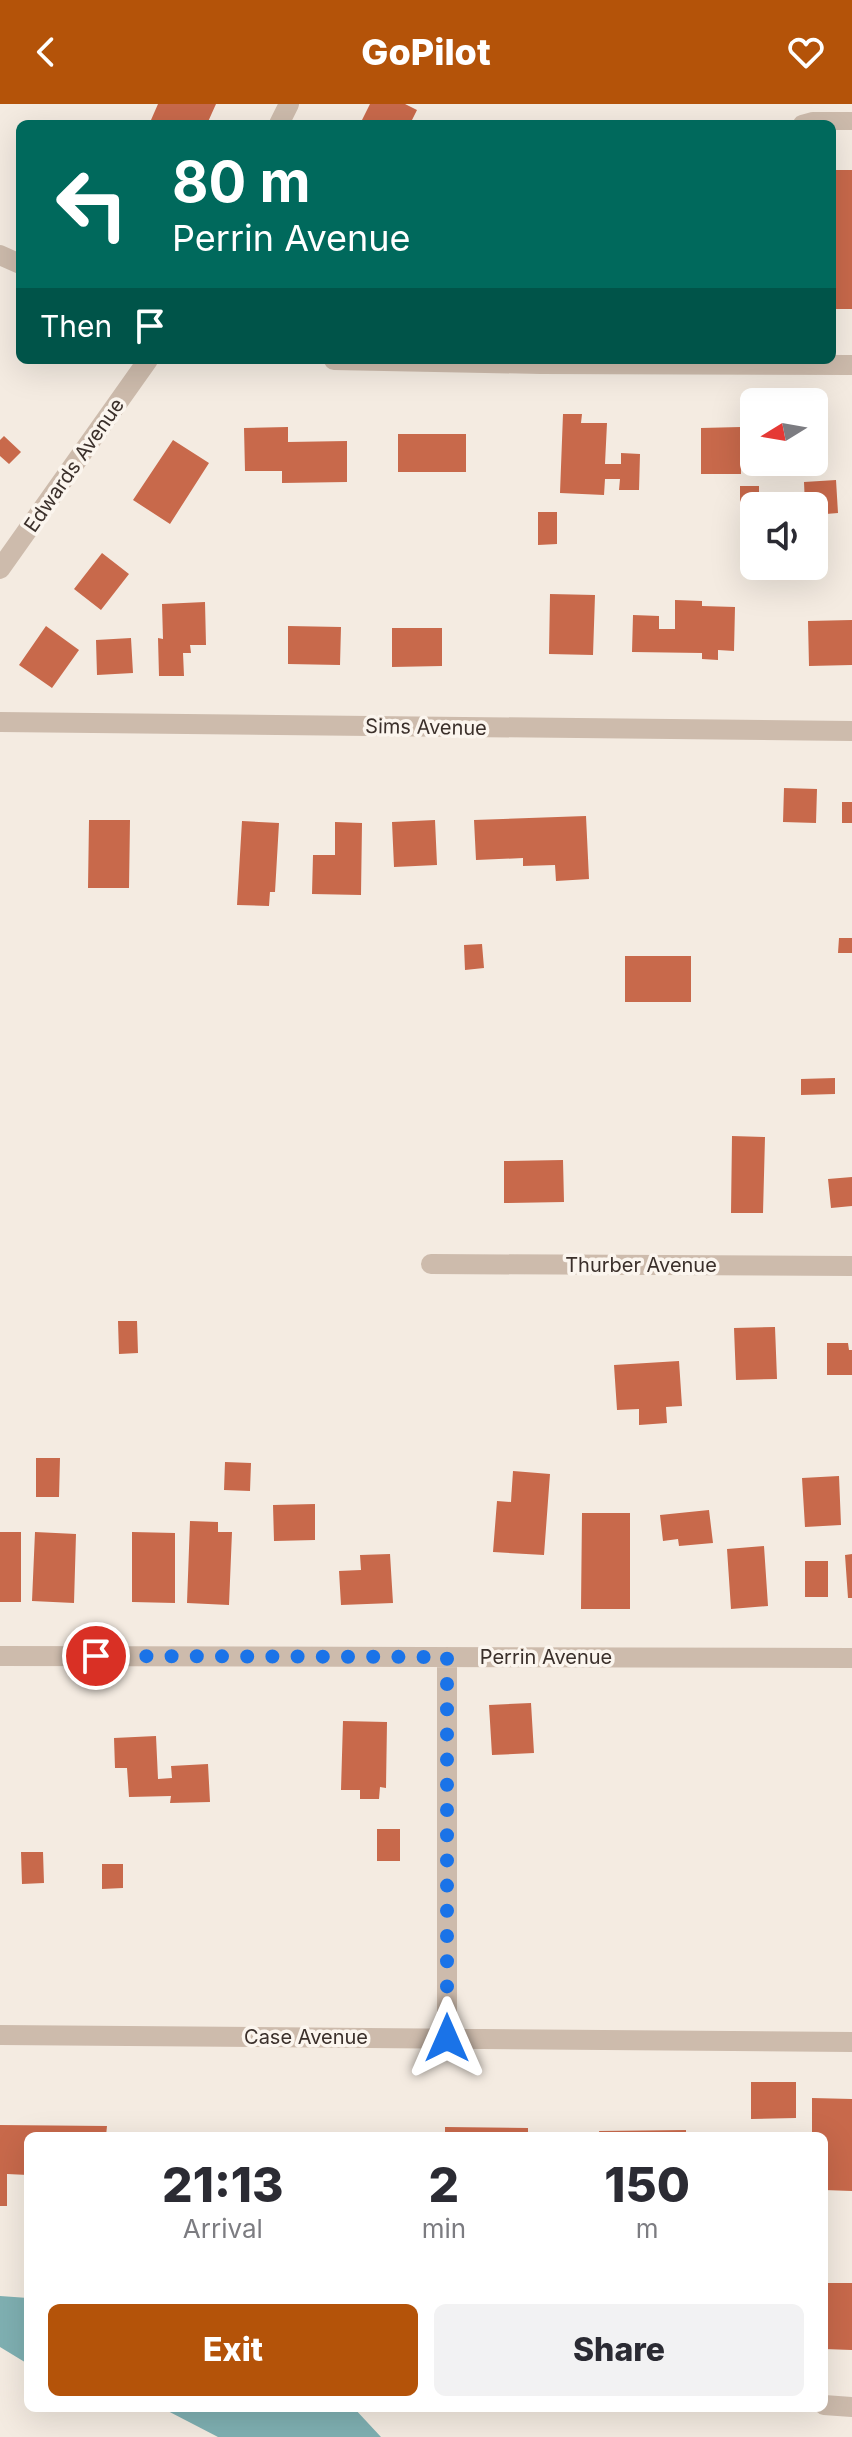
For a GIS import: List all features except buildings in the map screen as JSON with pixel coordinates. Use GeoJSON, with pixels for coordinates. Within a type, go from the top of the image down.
{"type":"FeatureCollection","features":[{"type":"Feature","properties":{"kind":"street","name":"Edwards Avenue"},"geometry":{"type":"LineString","coordinates":[[0,569],[145,364]]}},
{"type":"Feature","properties":{"kind":"street"},"geometry":{"type":"LineString","coordinates":[[801,364],[852,365]]}},
{"type":"Feature","properties":{"kind":"street","name":"Sims Avenue"},"geometry":{"type":"LineString","coordinates":[[0,722],[852,731]]}},
{"type":"Feature","properties":{"kind":"street","name":"Thurber Avenue"},"geometry":{"type":"LineString","coordinates":[[431,1264],[852,1266]]}},
{"type":"Feature","properties":{"kind":"street","name":"Perrin Avenue"},"geometry":{"type":"LineString","coordinates":[[0,1656],[852,1658]]}},
{"type":"Feature","properties":{"kind":"street"},"geometry":{"type":"LineString","coordinates":[[447,1657],[447,2038]]}},
{"type":"Feature","properties":{"kind":"street","name":"Case Avenue"},"geometry":{"type":"LineString","coordinates":[[0,2035],[852,2042]]}},
{"type":"Feature","properties":{"kind":"street"},"geometry":{"type":"LineString","coordinates":[[828,2405],[852,2407]]}},
{"type":"Feature","properties":{"kind":"water"},"geometry":{"type":"Polygon","coordinates":[[[0,2296],[24,2298],[24,2362],[0,2347],[0,2296]]]}},
{"type":"Feature","properties":{"kind":"water"},"geometry":{"type":"Polygon","coordinates":[[[170,2412],[358,2412],[381,2437],[218,2437],[170,2412]]]}},
{"type":"Feature","properties":{"kind":"route"},"geometry":{"type":"LineString","coordinates":[[96,1656],[447,1657],[447,2038]]}}]}
